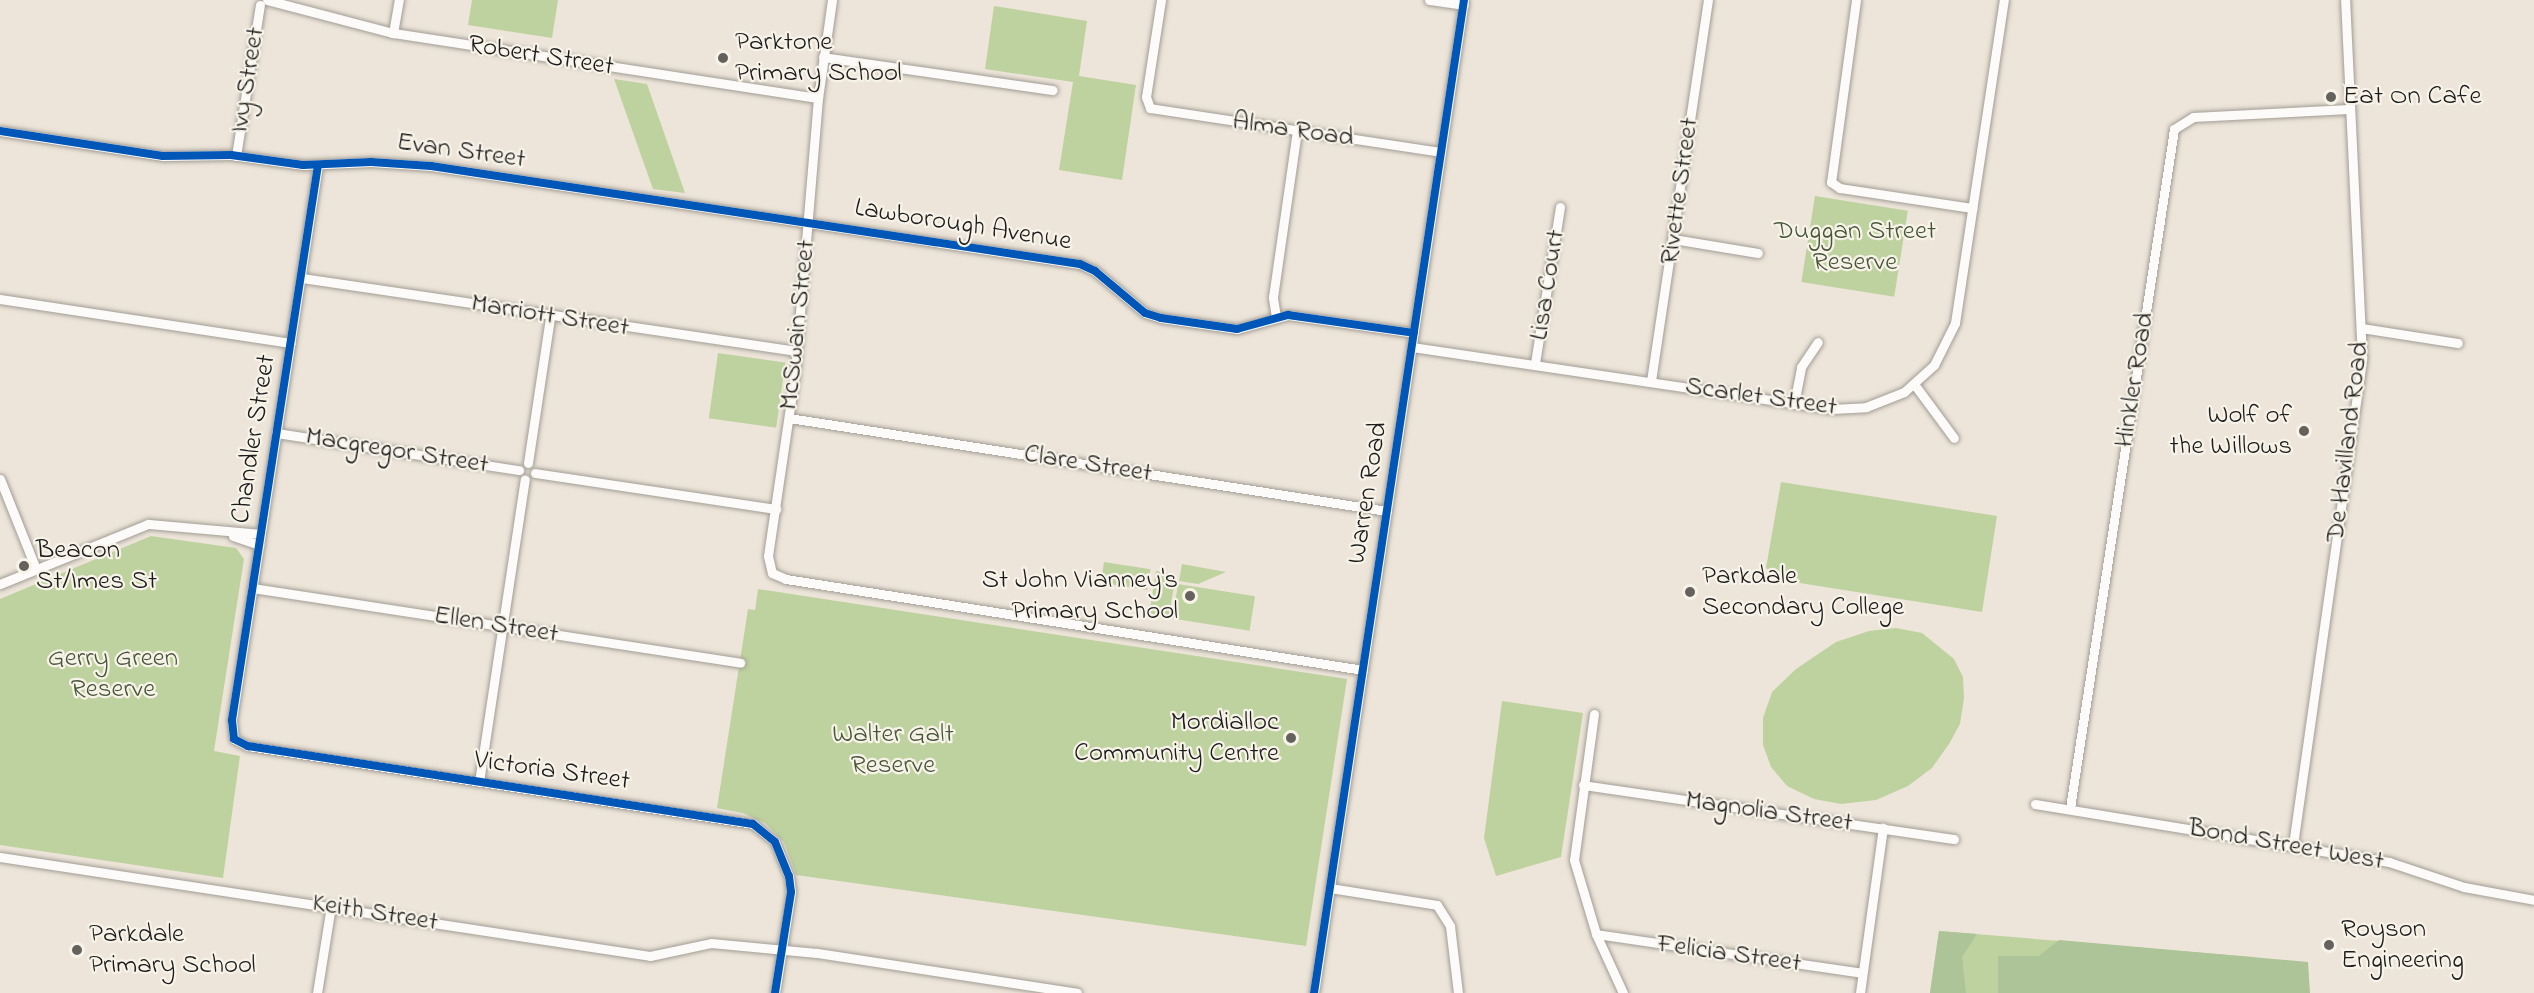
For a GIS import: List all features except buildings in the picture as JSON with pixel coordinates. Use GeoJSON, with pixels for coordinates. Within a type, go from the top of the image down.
{"type":"FeatureCollection","features":[{"type":"Feature","properties":{"kind":"street"},"geometry":{"type":"LineString","coordinates":[[393,33],[399,0]]}},
{"type":"Feature","properties":{"kind":"street","name":"McSwain Street"},"geometry":{"type":"LineString","coordinates":[[832,0],[818,98],[797,351],[768,562],[775,576],[1363,670]]}},
{"type":"Feature","properties":{"kind":"street","name":"Alma Road"},"geometry":{"type":"LineString","coordinates":[[1161,0],[1147,105],[1157,111],[1441,152]]}},
{"type":"Feature","properties":{"kind":"street"},"geometry":{"type":"LineString","coordinates":[[1429,0],[1464,3]]}},
{"type":"Feature","properties":{"kind":"street","name":"Rivette Street"},"geometry":{"type":"LineString","coordinates":[[1651,381],[1708,0]]}},
{"type":"Feature","properties":{"kind":"street"},"geometry":{"type":"LineString","coordinates":[[1856,0],[1831,182],[1840,188],[1972,208]]}},
{"type":"Feature","properties":{"kind":"street","name":"Scarlet Street"},"geometry":{"type":"LineString","coordinates":[[1413,340],[1454,350],[1794,404],[1860,408],[1891,399],[1914,384],[1934,365],[1952,332],[2004,0]]}},
{"type":"Feature","properties":{"kind":"street","name":"De Havilland Road"},"geometry":{"type":"LineString","coordinates":[[2293,845],[2362,358],[2345,0]]}},
{"type":"Feature","properties":{"kind":"street","name":"Robert Street"},"geometry":{"type":"LineString","coordinates":[[262,1],[393,33],[818,98]]}},
{"type":"Feature","properties":{"kind":"street","name":"Ivy Street"},"geometry":{"type":"LineString","coordinates":[[236,156],[262,1]]}},
{"type":"Feature","properties":{"kind":"street","name":"Warren Road"},"geometry":{"type":"LineString","coordinates":[[1314,993],[1464,3]]}},
{"type":"Feature","properties":{"kind":"street"},"geometry":{"type":"LineString","coordinates":[[823,57],[1053,90]]}},
{"type":"Feature","properties":{"kind":"street","name":"Hinkler Road"},"geometry":{"type":"LineString","coordinates":[[2070,808],[2174,129],[2193,117],[2349,109]]}},
{"type":"Feature","properties":{"kind":"street","name":"Evan Street"},"geometry":{"type":"LineString","coordinates":[[0,131],[163,156],[236,156],[318,165],[371,162],[431,166],[809,223]]}},
{"type":"Feature","properties":{"kind":"street"},"geometry":{"type":"LineString","coordinates":[[1276,316],[1273,297],[1297,131]]}},
{"type":"Feature","properties":{"kind":"street","name":"Chandler Street"},"geometry":{"type":"LineString","coordinates":[[232,720],[318,165]]}},
{"type":"Feature","properties":{"kind":"street","name":"Lisa Court"},"geometry":{"type":"LineString","coordinates":[[1535,363],[1560,207]]}},
{"type":"Feature","properties":{"kind":"street","name":"Lawborough Avenue"},"geometry":{"type":"LineString","coordinates":[[809,223],[1080,264],[1095,271],[1145,313],[1161,318],[1236,329],[1276,316],[1296,316],[1413,340]]}},
{"type":"Feature","properties":{"kind":"street"},"geometry":{"type":"LineString","coordinates":[[1673,239],[1758,253]]}},
{"type":"Feature","properties":{"kind":"street","name":"Marriott Street"},"geometry":{"type":"LineString","coordinates":[[302,278],[797,351]]}},
{"type":"Feature","properties":{"kind":"street"},"geometry":{"type":"LineString","coordinates":[[0,299],[291,343]]}},
{"type":"Feature","properties":{"kind":"street"},"geometry":{"type":"LineString","coordinates":[[479,782],[525,479],[519,470],[528,463],[550,316]]}},
{"type":"Feature","properties":{"kind":"street"},"geometry":{"type":"LineString","coordinates":[[2361,328],[2458,344]]}},
{"type":"Feature","properties":{"kind":"street"},"geometry":{"type":"LineString","coordinates":[[1794,404],[1800,367],[1818,342]]}},
{"type":"Feature","properties":{"kind":"street"},"geometry":{"type":"LineString","coordinates":[[1914,384],[1954,438]]}},
{"type":"Feature","properties":{"kind":"street","name":"Clare Street"},"geometry":{"type":"LineString","coordinates":[[789,418],[1387,511]]}},
{"type":"Feature","properties":{"kind":"street","name":"Macgregor Street"},"geometry":{"type":"LineString","coordinates":[[276,433],[519,470]]}},
{"type":"Feature","properties":{"kind":"street"},"geometry":{"type":"LineString","coordinates":[[528,463],[535,472],[776,509]]}},
{"type":"Feature","properties":{"kind":"street"},"geometry":{"type":"LineString","coordinates":[[525,479],[535,472]]}},
{"type":"Feature","properties":{"kind":"street"},"geometry":{"type":"LineString","coordinates":[[0,479],[36,569]]}},
{"type":"Feature","properties":{"kind":"street"},"geometry":{"type":"LineString","coordinates":[[0,584],[148,525],[223,533],[261,534]]}},
{"type":"Feature","properties":{"kind":"street"},"geometry":{"type":"LineString","coordinates":[[223,533],[259,545]]}},
{"type":"Feature","properties":{"kind":"street","name":"Ellen Street"},"geometry":{"type":"LineString","coordinates":[[252,588],[740,663]]}},
{"type":"Feature","properties":{"kind":"street"},"geometry":{"type":"LineString","coordinates":[[1594,714],[1574,860],[1596,934],[1623,993]]}},
{"type":"Feature","properties":{"kind":"street","name":"Victoria Street"},"geometry":{"type":"LineString","coordinates":[[232,720],[234,739],[248,746],[753,824],[775,842],[787,866],[790,892],[775,993]]}},
{"type":"Feature","properties":{"kind":"street","name":"Magnolia Street"},"geometry":{"type":"LineString","coordinates":[[1583,784],[1954,839]]}},
{"type":"Feature","properties":{"kind":"street","name":"Bond Street West"},"geometry":{"type":"LineString","coordinates":[[2035,804],[2389,862],[2464,886],[2534,900]]}},
{"type":"Feature","properties":{"kind":"street"},"geometry":{"type":"LineString","coordinates":[[1860,993],[1883,828]]}},
{"type":"Feature","properties":{"kind":"street","name":"Keith Street"},"geometry":{"type":"LineString","coordinates":[[0,857],[650,956],[705,944],[817,953],[1077,993]]}},
{"type":"Feature","properties":{"kind":"street"},"geometry":{"type":"LineString","coordinates":[[1330,888],[1437,905],[1450,926],[1458,993]]}},
{"type":"Feature","properties":{"kind":"street"},"geometry":{"type":"LineString","coordinates":[[317,993],[331,906]]}},
{"type":"Feature","properties":{"kind":"street","name":"Felicia Street"},"geometry":{"type":"LineString","coordinates":[[1596,934],[1862,973]]}},
{"type":"Feature","properties":{"kind":"green space"},"geometry":{"type":"Polygon","coordinates":[[[472,0],[558,0],[552,38],[468,25],[472,0]]]}},
{"type":"Feature","properties":{"kind":"green space"},"geometry":{"type":"Polygon","coordinates":[[[994,6],[1087,21],[1079,76],[1136,85],[1122,180],[1059,170],[1073,82],[985,69],[994,6]]]}},
{"type":"Feature","properties":{"kind":"green space"},"geometry":{"type":"Polygon","coordinates":[[[614,79],[647,84],[685,193],[653,189],[614,79]]]}},
{"type":"Feature","properties":{"kind":"green space","name":"Duggan Street Reserve"},"geometry":{"type":"Polygon","coordinates":[[[1815,196],[1908,211],[1894,297],[1801,282],[1815,196]]]}},
{"type":"Feature","properties":{"kind":"green space"},"geometry":{"type":"Polygon","coordinates":[[[718,353],[785,362],[776,428],[709,418],[718,353]]]}},
{"type":"Feature","properties":{"kind":"green space"},"geometry":{"type":"Polygon","coordinates":[[[1781,482],[1997,516],[1982,612],[1781,580],[1766,568],[1781,482]]]}},
{"type":"Feature","properties":{"kind":"green space","name":"Gerry Green Reserve"},"geometry":{"type":"Polygon","coordinates":[[[151,536],[236,548],[244,559],[214,751],[240,756],[223,878],[0,845],[0,599],[151,536]]]}},
{"type":"Feature","properties":{"kind":"green space"},"geometry":{"type":"Polygon","coordinates":[[[1104,562],[1150,569],[1147,590],[1101,583],[1104,562]]]}},
{"type":"Feature","properties":{"kind":"green space"},"geometry":{"type":"Polygon","coordinates":[[[1182,564],[1226,572],[1198,584],[1179,581],[1182,564]]]}},
{"type":"Feature","properties":{"kind":"green space"},"geometry":{"type":"Polygon","coordinates":[[[1156,571],[1176,574],[1169,617],[1149,613],[1156,571]]]}},
{"type":"Feature","properties":{"kind":"green space"},"geometry":{"type":"Polygon","coordinates":[[[1178,584],[1255,596],[1250,631],[1173,619],[1178,584]]]}},
{"type":"Feature","properties":{"kind":"green space","name":"Walter Galt Reserve"},"geometry":{"type":"Polygon","coordinates":[[[758,589],[1347,679],[1306,946],[796,875],[784,842],[765,823],[743,813],[717,808],[748,609],[755,610],[758,589]]]}},
{"type":"Feature","properties":{"kind":"green space"},"geometry":{"type":"Polygon","coordinates":[[[1896,628],[1922,633],[1954,659],[1963,677],[1964,698],[1960,724],[1949,744],[1932,768],[1908,786],[1876,800],[1841,804],[1814,799],[1787,786],[1771,767],[1763,745],[1763,718],[1772,692],[1796,669],[1836,642],[1869,631],[1896,628]]]}},
{"type":"Feature","properties":{"kind":"green space"},"geometry":{"type":"Polygon","coordinates":[[[1502,701],[1583,713],[1561,857],[1496,876],[1484,838],[1502,701]]]}},
{"type":"Feature","properties":{"kind":"green space"},"geometry":{"type":"Polygon","coordinates":[[[1939,931],[2253,957],[2310,993],[1930,993],[1939,931]]]}},
{"type":"Feature","properties":{"kind":"green space"},"geometry":{"type":"Polygon","coordinates":[[[1939,931],[1977,934],[1962,957],[1966,993],[1930,993],[1939,931]]]}},
{"type":"Feature","properties":{"kind":"green space"},"geometry":{"type":"Polygon","coordinates":[[[2059,940],[2308,962],[2310,993],[1998,993],[1998,956],[2039,956],[2059,940]]]}},
{"type":"Feature","properties":{"kind":"cycle path"},"geometry":{"type":"LineString","coordinates":[[1314,993],[1464,0]]}},
{"type":"Feature","properties":{"kind":"cycle path"},"geometry":{"type":"LineString","coordinates":[[0,131],[163,156],[231,155],[303,165],[371,162],[431,166],[1080,264],[1095,271],[1145,313],[1161,318],[1237,329],[1288,315],[1414,333]]}},
{"type":"Feature","properties":{"kind":"cycle path"},"geometry":{"type":"LineString","coordinates":[[318,165],[232,720],[234,739],[248,746],[753,824],[775,842],[789,876],[791,892],[775,993]]}},
{"type":"Feature","properties":{"kind":"place","name":"Parktone Primary School"},"geometry":{"type":"Point","coordinates":[723,58]}},
{"type":"Feature","properties":{"kind":"place","name":"Eat On Cafe"},"geometry":{"type":"Point","coordinates":[2331,97]}},
{"type":"Feature","properties":{"kind":"place","name":"Wolf of the Willows"},"geometry":{"type":"Point","coordinates":[2304,431]}},
{"type":"Feature","properties":{"kind":"place","name":"Beacon St/Imes St"},"geometry":{"type":"Point","coordinates":[24,566]}},
{"type":"Feature","properties":{"kind":"place","name":"Parkdale Secondary College"},"geometry":{"type":"Point","coordinates":[1690,592]}},
{"type":"Feature","properties":{"kind":"place","name":"St John Vianney's Primary School"},"geometry":{"type":"Point","coordinates":[1190,596]}},
{"type":"Feature","properties":{"kind":"place","name":"Mordialloc Community Centre"},"geometry":{"type":"Point","coordinates":[1291,738]}},
{"type":"Feature","properties":{"kind":"place","name":"Royson Engineering"},"geometry":{"type":"Point","coordinates":[2329,945]}},
{"type":"Feature","properties":{"kind":"place","name":"Parkdale Primary School"},"geometry":{"type":"Point","coordinates":[77,950]}}]}
